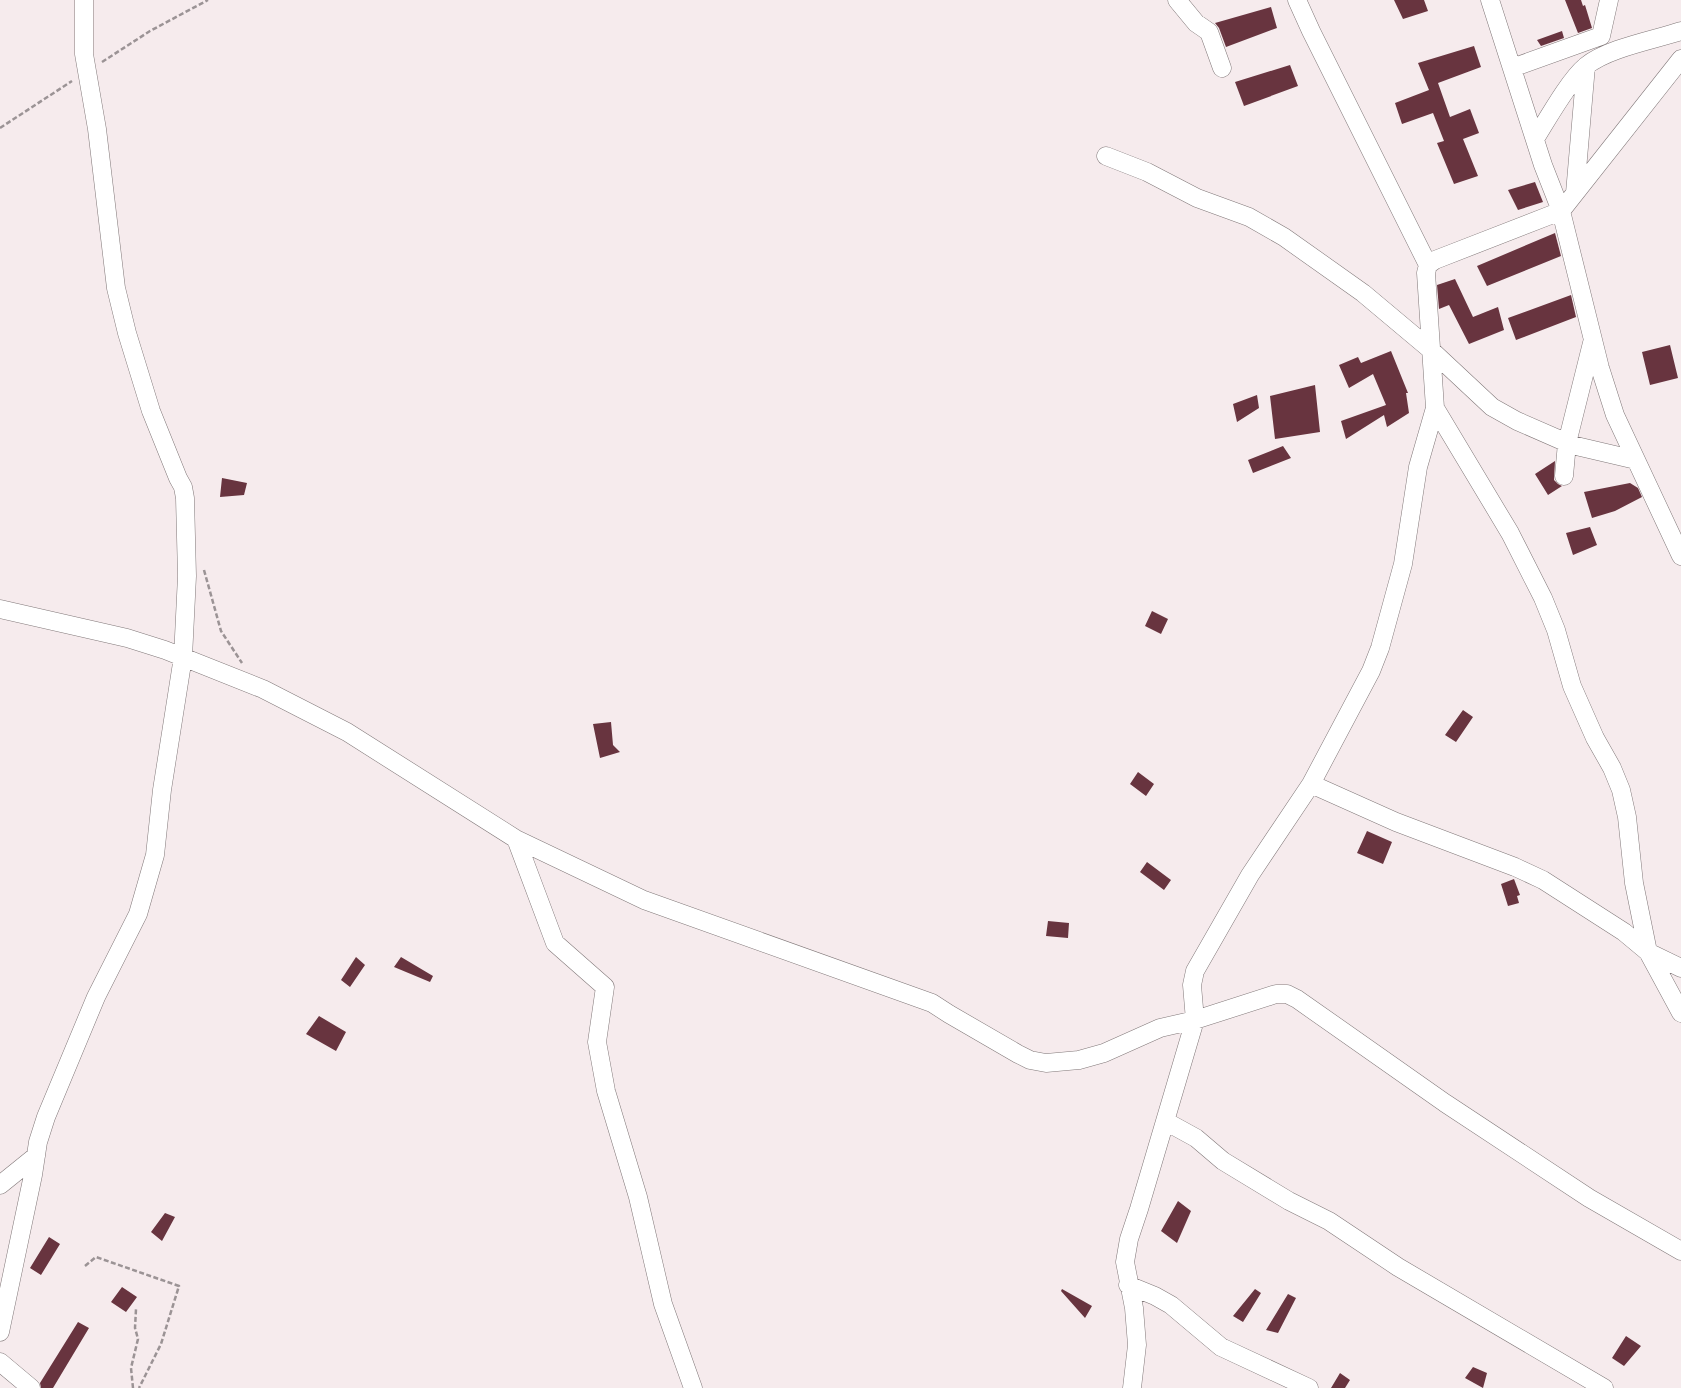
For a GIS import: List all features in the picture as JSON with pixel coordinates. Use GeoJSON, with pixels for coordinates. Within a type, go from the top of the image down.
{"type":"FeatureCollection","features":[{"type":"Feature","properties":{"kind":"street"},"geometry":{"type":"LineString","coordinates":[[0,1332],[38,1142],[46,1117],[96,997],[138,914],[155,855],[162,790],[183,657],[187,576],[185,498],[183,488],[151,411],[126,333],[116,288],[97,129],[84,54],[84,0]]}},
{"type":"Feature","properties":{"kind":"street"},"geometry":{"type":"LineString","coordinates":[[1177,0],[1196,23],[1209,32],[1222,68]]}},
{"type":"Feature","properties":{"kind":"street"},"geometry":{"type":"LineString","coordinates":[[1297,0],[1310,31],[1428,265]]}},
{"type":"Feature","properties":{"kind":"street"},"geometry":{"type":"LineString","coordinates":[[1490,0],[1535,139],[1561,211],[1614,415],[1681,556]]}},
{"type":"Feature","properties":{"kind":"street"},"geometry":{"type":"LineString","coordinates":[[1512,68],[1601,36],[1609,0]]}},
{"type":"Feature","properties":{"kind":"street"},"geometry":{"type":"LineString","coordinates":[[1535,139],[1577,76],[1586,66],[1606,54],[1681,31]]}},
{"type":"Feature","properties":{"kind":"street"},"geometry":{"type":"LineString","coordinates":[[1132,1388],[1136,1345],[1134,1308],[1125,1262],[1129,1239],[1195,1020],[1192,1003],[1192,985],[1195,971],[1250,875],[1310,784],[1371,670],[1380,648],[1403,564],[1418,466],[1435,408],[1426,273],[1428,265],[1435,260],[1561,211],[1681,59]]}},
{"type":"Feature","properties":{"kind":"street"},"geometry":{"type":"LineString","coordinates":[[1575,193],[1586,66]]}},
{"type":"Feature","properties":{"kind":"street"},"geometry":{"type":"LineString","coordinates":[[1106,156],[1147,172],[1197,198],[1249,217],[1284,237],[1363,293],[1431,350],[1492,407],[1517,421],[1567,443],[1636,460]]}},
{"type":"Feature","properties":{"kind":"street"},"geometry":{"type":"LineString","coordinates":[[1564,476],[1567,443],[1593,339]]}},
{"type":"Feature","properties":{"kind":"street"},"geometry":{"type":"LineString","coordinates":[[1435,408],[1510,533],[1543,598],[1556,630],[1572,686],[1621,790],[1634,883],[1648,952],[1681,1013]]}},
{"type":"Feature","properties":{"kind":"street"},"geometry":{"type":"LineString","coordinates":[[0,609],[127,638],[183,657],[256,686],[347,732],[516,838],[644,900],[932,1003],[1030,1060],[1046,1063],[1079,1060],[1104,1053],[1160,1028],[1195,1020],[1276,994],[1287,994],[1589,1198],[1681,1251]]}},
{"type":"Feature","properties":{"kind":"street"},"geometry":{"type":"LineString","coordinates":[[1310,784],[1396,822],[1515,867],[1543,880],[1624,932],[1648,952],[1681,968]]}},
{"type":"Feature","properties":{"kind":"street"},"geometry":{"type":"LineString","coordinates":[[516,838],[555,943],[605,987],[597,1042],[606,1092],[638,1197],[663,1304],[693,1388]]}},
{"type":"Feature","properties":{"kind":"street"},"geometry":{"type":"LineString","coordinates":[[1165,1121],[1196,1138],[1223,1161],[1288,1201],[1329,1221],[1398,1267],[1604,1388]]}},
{"type":"Feature","properties":{"kind":"street"},"geometry":{"type":"LineString","coordinates":[[0,1185],[36,1156]]}},
{"type":"Feature","properties":{"kind":"street"},"geometry":{"type":"LineString","coordinates":[[1128,1285],[1172,1305],[1221,1347],[1309,1388]]}},
{"type":"Feature","properties":{"kind":"street"},"geometry":{"type":"LineString","coordinates":[[0,1362],[30,1388]]}},
{"type":"Feature","properties":{"kind":"path"},"geometry":{"type":"LineString","coordinates":[[101,62],[150,31],[208,0]]}},
{"type":"Feature","properties":{"kind":"path"},"geometry":{"type":"LineString","coordinates":[[0,128],[76,79]]}},
{"type":"Feature","properties":{"kind":"path"},"geometry":{"type":"LineString","coordinates":[[202,565],[221,631],[256,686]]}},
{"type":"Feature","properties":{"kind":"path"},"geometry":{"type":"LineString","coordinates":[[85,1266],[96,1257],[179,1286],[160,1344],[139,1388]]}},
{"type":"Feature","properties":{"kind":"path"},"geometry":{"type":"LineString","coordinates":[[133,1388],[131,1368],[138,1340],[135,1328],[136,1309]]}},
{"type":"Feature","properties":{"kind":"building"},"geometry":{"type":"Polygon","coordinates":[[[1394,0],[1424,0],[1428,11],[1403,19],[1394,0]]]}},
{"type":"Feature","properties":{"kind":"building"},"geometry":{"type":"Polygon","coordinates":[[[1565,0],[1581,0],[1583,6],[1585,5],[1592,28],[1578,33],[1565,0]]]}},
{"type":"Feature","properties":{"kind":"building"},"geometry":{"type":"Polygon","coordinates":[[[1271,7],[1277,28],[1226,47],[1219,28],[1215,23],[1271,7]]]}},
{"type":"Feature","properties":{"kind":"building"},"geometry":{"type":"Polygon","coordinates":[[[1562,31],[1564,38],[1541,46],[1537,40],[1562,31]]]}},
{"type":"Feature","properties":{"kind":"building"},"geometry":{"type":"Polygon","coordinates":[[[1474,46],[1481,67],[1438,83],[1450,117],[1470,109],[1479,133],[1463,139],[1478,176],[1454,184],[1437,143],[1444,141],[1433,113],[1402,124],[1395,103],[1429,90],[1418,63],[1474,46]]]}},
{"type":"Feature","properties":{"kind":"building"},"geometry":{"type":"Polygon","coordinates":[[[1290,65],[1298,86],[1244,106],[1235,82],[1290,65]]]}},
{"type":"Feature","properties":{"kind":"building"},"geometry":{"type":"Polygon","coordinates":[[[1535,182],[1543,202],[1518,210],[1508,190],[1535,182]]]}},
{"type":"Feature","properties":{"kind":"building"},"geometry":{"type":"Polygon","coordinates":[[[1555,233],[1561,256],[1487,286],[1477,266],[1555,233]]]}},
{"type":"Feature","properties":{"kind":"building"},"geometry":{"type":"Polygon","coordinates":[[[1455,279],[1473,317],[1498,307],[1504,330],[1469,344],[1449,305],[1439,309],[1437,285],[1455,279]]]}},
{"type":"Feature","properties":{"kind":"building"},"geometry":{"type":"Polygon","coordinates":[[[1571,295],[1576,317],[1516,340],[1508,318],[1571,295]]]}},
{"type":"Feature","properties":{"kind":"building"},"geometry":{"type":"Polygon","coordinates":[[[1670,345],[1678,378],[1650,385],[1642,352],[1670,345]]]}},
{"type":"Feature","properties":{"kind":"building"},"geometry":{"type":"Polygon","coordinates":[[[1391,351],[1408,393],[1406,393],[1409,413],[1387,427],[1384,415],[1346,439],[1341,421],[1386,405],[1373,374],[1349,388],[1339,365],[1358,357],[1361,363],[1391,351]]]}},
{"type":"Feature","properties":{"kind":"building"},"geometry":{"type":"Polygon","coordinates":[[[1315,385],[1320,432],[1275,439],[1270,396],[1315,385]]]}},
{"type":"Feature","properties":{"kind":"building"},"geometry":{"type":"Polygon","coordinates":[[[1257,395],[1259,408],[1237,422],[1233,404],[1257,395]]]}},
{"type":"Feature","properties":{"kind":"building"},"geometry":{"type":"Polygon","coordinates":[[[1283,446],[1291,458],[1253,473],[1248,460],[1283,446]]]}},
{"type":"Feature","properties":{"kind":"building"},"geometry":{"type":"Polygon","coordinates":[[[1555,461],[1554,480],[1562,486],[1548,495],[1535,474],[1555,461]]]}},
{"type":"Feature","properties":{"kind":"building"},"geometry":{"type":"Polygon","coordinates":[[[222,478],[247,483],[244,495],[220,497],[222,478]]]}},
{"type":"Feature","properties":{"kind":"building"},"geometry":{"type":"Polygon","coordinates":[[[1630,483],[1638,488],[1642,497],[1615,511],[1592,518],[1584,492],[1630,483]]]}},
{"type":"Feature","properties":{"kind":"building"},"geometry":{"type":"Polygon","coordinates":[[[1590,527],[1597,545],[1573,555],[1566,533],[1590,527]]]}},
{"type":"Feature","properties":{"kind":"building"},"geometry":{"type":"Polygon","coordinates":[[[1152,611],[1168,619],[1161,634],[1145,626],[1152,611]]]}},
{"type":"Feature","properties":{"kind":"building"},"geometry":{"type":"Polygon","coordinates":[[[1463,710],[1473,717],[1456,742],[1445,735],[1463,710]]]}},
{"type":"Feature","properties":{"kind":"building"},"geometry":{"type":"Polygon","coordinates":[[[611,722],[613,745],[620,752],[600,758],[593,724],[611,722]]]}},
{"type":"Feature","properties":{"kind":"building"},"geometry":{"type":"Polygon","coordinates":[[[1138,772],[1154,784],[1146,796],[1130,784],[1138,772]]]}},
{"type":"Feature","properties":{"kind":"building"},"geometry":{"type":"Polygon","coordinates":[[[1367,831],[1392,842],[1383,864],[1357,853],[1367,831]]]}},
{"type":"Feature","properties":{"kind":"building"},"geometry":{"type":"Polygon","coordinates":[[[1147,862],[1171,880],[1164,890],[1140,872],[1147,862]]]}},
{"type":"Feature","properties":{"kind":"building"},"geometry":{"type":"Polygon","coordinates":[[[1514,879],[1520,895],[1517,896],[1519,903],[1508,906],[1501,884],[1514,879]]]}},
{"type":"Feature","properties":{"kind":"building"},"geometry":{"type":"Polygon","coordinates":[[[1048,921],[1069,923],[1068,938],[1046,936],[1048,921]]]}},
{"type":"Feature","properties":{"kind":"building"},"geometry":{"type":"Polygon","coordinates":[[[356,957],[365,965],[350,987],[341,980],[356,957]]]}},
{"type":"Feature","properties":{"kind":"building"},"geometry":{"type":"Polygon","coordinates":[[[401,957],[433,976],[430,982],[394,967],[401,957]]]}},
{"type":"Feature","properties":{"kind":"building"},"geometry":{"type":"Polygon","coordinates":[[[319,1016],[346,1032],[336,1051],[306,1034],[319,1016]]]}},
{"type":"Feature","properties":{"kind":"building"},"geometry":{"type":"Polygon","coordinates":[[[1178,1201],[1191,1211],[1177,1243],[1161,1231],[1178,1201]]]}},
{"type":"Feature","properties":{"kind":"building"},"geometry":{"type":"Polygon","coordinates":[[[165,1213],[175,1217],[162,1241],[151,1232],[165,1213]]]}},
{"type":"Feature","properties":{"kind":"building"},"geometry":{"type":"Polygon","coordinates":[[[49,1237],[60,1244],[41,1275],[30,1268],[49,1237]]]}},
{"type":"Feature","properties":{"kind":"building"},"geometry":{"type":"Polygon","coordinates":[[[122,1287],[137,1297],[126,1312],[111,1302],[122,1287]]]}},
{"type":"Feature","properties":{"kind":"building"},"geometry":{"type":"Polygon","coordinates":[[[1062,1289],[1092,1306],[1085,1318],[1061,1291],[1062,1289]]]}},
{"type":"Feature","properties":{"kind":"building"},"geometry":{"type":"Polygon","coordinates":[[[1255,1289],[1261,1293],[1243,1322],[1233,1316],[1255,1289]]]}},
{"type":"Feature","properties":{"kind":"building"},"geometry":{"type":"Polygon","coordinates":[[[1288,1294],[1296,1298],[1278,1333],[1266,1330],[1288,1294]]]}},
{"type":"Feature","properties":{"kind":"building"},"geometry":{"type":"Polygon","coordinates":[[[78,1322],[89,1328],[53,1388],[41,1388],[40,1383],[78,1322]]]}},
{"type":"Feature","properties":{"kind":"building"},"geometry":{"type":"Polygon","coordinates":[[[1626,1336],[1641,1346],[1624,1366],[1612,1358],[1626,1336]]]}},
{"type":"Feature","properties":{"kind":"building"},"geometry":{"type":"Polygon","coordinates":[[[1473,1367],[1487,1373],[1483,1388],[1465,1378],[1473,1367]]]}},
{"type":"Feature","properties":{"kind":"building"},"geometry":{"type":"Polygon","coordinates":[[[1340,1373],[1350,1380],[1345,1388],[1331,1388],[1340,1373]]]}}]}
